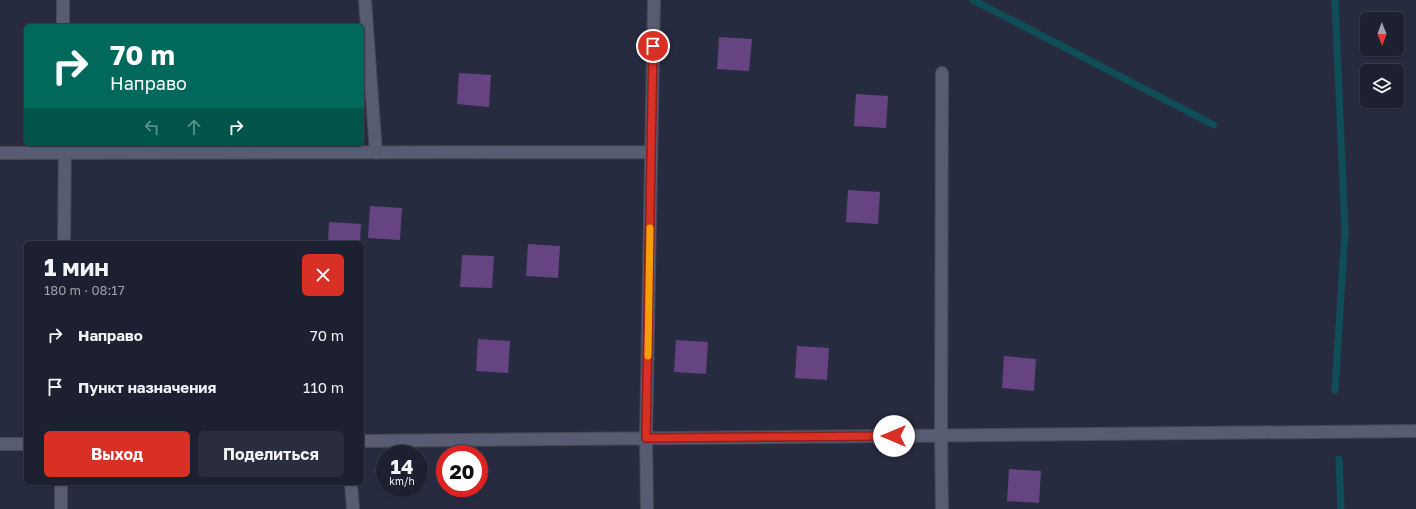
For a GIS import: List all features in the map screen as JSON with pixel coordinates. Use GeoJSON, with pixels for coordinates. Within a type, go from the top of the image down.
{"type":"FeatureCollection","features":[{"type":"Feature","properties":{"kind":"lane"},"geometry":{"type":"LineString","coordinates":[[63,0],[63,24]]}},
{"type":"Feature","properties":{"kind":"lane"},"geometry":{"type":"LineString","coordinates":[[365,0],[376,153]]}},
{"type":"Feature","properties":{"kind":"lane"},"geometry":{"type":"LineString","coordinates":[[647,509],[646,438],[654,0]]}},
{"type":"Feature","properties":{"kind":"lane"},"geometry":{"type":"LineString","coordinates":[[942,73],[942,509]]}},
{"type":"Feature","properties":{"kind":"lane"},"geometry":{"type":"LineString","coordinates":[[64,241],[65,149]]}},
{"type":"Feature","properties":{"kind":"lane"},"geometry":{"type":"LineString","coordinates":[[0,153],[65,149],[376,153],[651,152]]}},
{"type":"Feature","properties":{"kind":"lane"},"geometry":{"type":"LineString","coordinates":[[364,441],[1416,431]]}},
{"type":"Feature","properties":{"kind":"lane"},"geometry":{"type":"LineString","coordinates":[[0,444],[24,444]]}},
{"type":"Feature","properties":{"kind":"lane"},"geometry":{"type":"LineString","coordinates":[[61,485],[61,509]]}},
{"type":"Feature","properties":{"kind":"lane"},"geometry":{"type":"LineString","coordinates":[[352,485],[353,509]]}},
{"type":"Feature","properties":{"kind":"building"},"geometry":{"type":"Polygon","coordinates":[[[719,37],[752,39],[749,71],[717,69],[719,37]]]}},
{"type":"Feature","properties":{"kind":"building"},"geometry":{"type":"Polygon","coordinates":[[[459,73],[491,75],[489,107],[457,104],[459,73]]]}},
{"type":"Feature","properties":{"kind":"building"},"geometry":{"type":"Polygon","coordinates":[[[856,94],[888,96],[886,128],[854,126],[856,94]]]}},
{"type":"Feature","properties":{"kind":"building"},"geometry":{"type":"Polygon","coordinates":[[[848,190],[880,192],[878,224],[846,222],[848,190]]]}},
{"type":"Feature","properties":{"kind":"building"},"geometry":{"type":"Polygon","coordinates":[[[370,206],[402,208],[400,240],[368,238],[370,206]]]}},
{"type":"Feature","properties":{"kind":"building"},"geometry":{"type":"Polygon","coordinates":[[[329,222],[361,224],[360,241],[328,241],[329,222]]]}},
{"type":"Feature","properties":{"kind":"building"},"geometry":{"type":"Polygon","coordinates":[[[528,244],[560,246],[558,278],[526,276],[528,244]]]}},
{"type":"Feature","properties":{"kind":"building"},"geometry":{"type":"Polygon","coordinates":[[[462,255],[494,256],[492,288],[460,287],[462,255]]]}},
{"type":"Feature","properties":{"kind":"building"},"geometry":{"type":"Polygon","coordinates":[[[478,339],[510,341],[508,373],[476,371],[478,339]]]}},
{"type":"Feature","properties":{"kind":"building"},"geometry":{"type":"Polygon","coordinates":[[[676,340],[708,342],[706,374],[674,372],[676,340]]]}},
{"type":"Feature","properties":{"kind":"building"},"geometry":{"type":"Polygon","coordinates":[[[797,346],[829,348],[827,380],[795,378],[797,346]]]}},
{"type":"Feature","properties":{"kind":"building"},"geometry":{"type":"Polygon","coordinates":[[[1004,356],[1036,359],[1034,391],[1002,388],[1004,356]]]}},
{"type":"Feature","properties":{"kind":"building"},"geometry":{"type":"Polygon","coordinates":[[[1009,469],[1041,471],[1039,503],[1007,501],[1009,469]]]}},
{"type":"Feature","properties":{"kind":"waterway"},"geometry":{"type":"LineString","coordinates":[[973,0],[1214,125]]}},
{"type":"Feature","properties":{"kind":"waterway"},"geometry":{"type":"LineString","coordinates":[[1335,0],[1345,232],[1335,390]]}},
{"type":"Feature","properties":{"kind":"waterway"},"geometry":{"type":"LineString","coordinates":[[1339,459],[1341,509]]}},
{"type":"Feature","properties":{"kind":"slow traffic"},"geometry":{"type":"LineString","coordinates":[[648,356],[650,228]]}},
{"type":"Feature","properties":{"kind":"route"},"geometry":{"type":"LineString","coordinates":[[653,46],[646,438],[894,436]]}}]}
